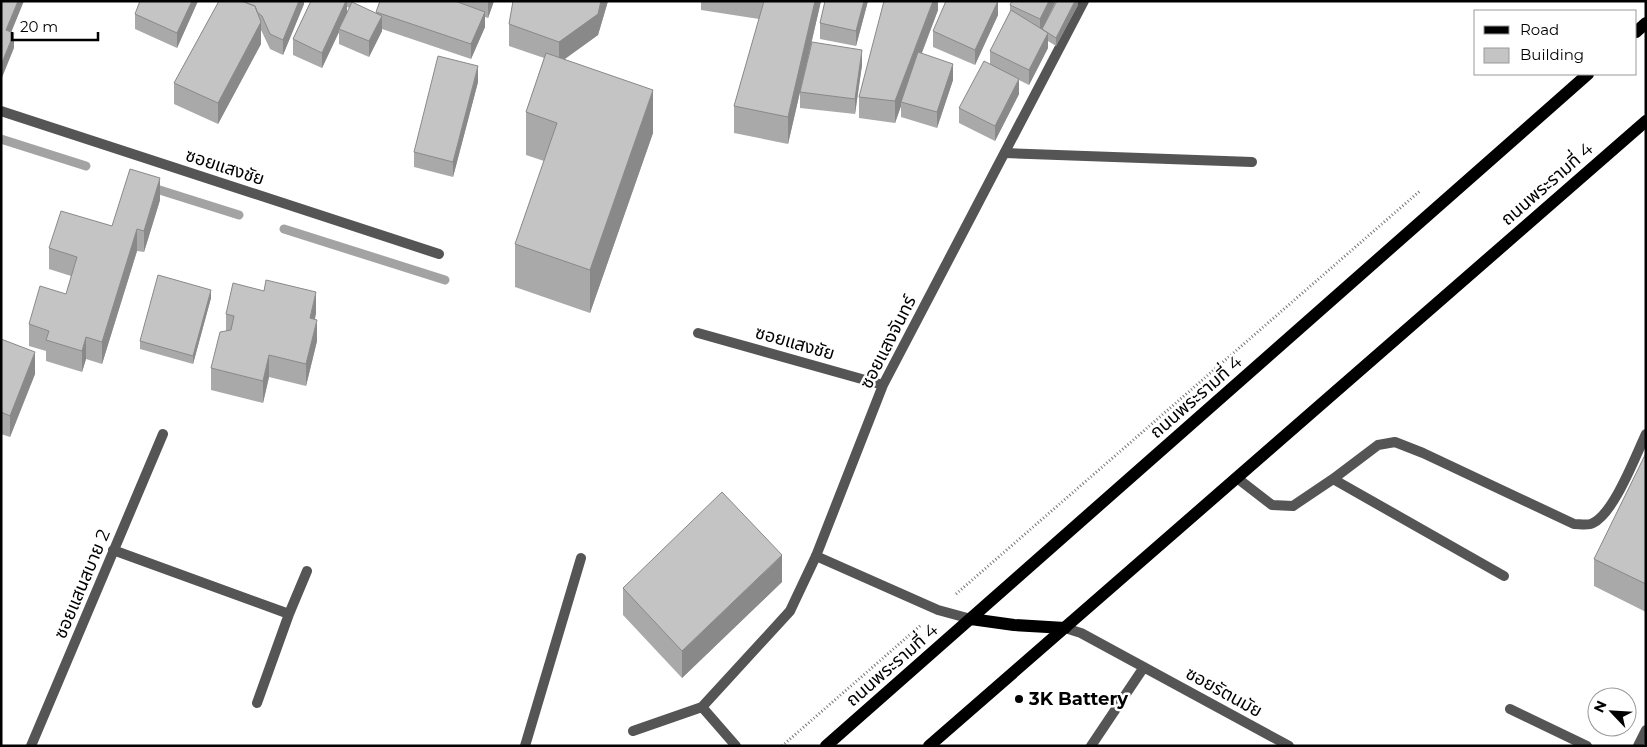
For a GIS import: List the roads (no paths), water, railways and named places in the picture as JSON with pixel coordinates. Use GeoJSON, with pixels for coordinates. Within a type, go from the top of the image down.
{"type":"FeatureCollection","features":[{"type":"Feature","properties":{"kind":"main road","name":"ถนนพระรามที่ 4"},"geometry":{"type":"LineString","coordinates":[[826,746],[1587,75]]}},
{"type":"Feature","properties":{"kind":"main road","name":"ถนนพระรามที่ 4"},"geometry":{"type":"LineString","coordinates":[[929,746],[1646,121]]}},
{"type":"Feature","properties":{"kind":"main road"},"geometry":{"type":"LineString","coordinates":[[971,619],[1014,625],[1065,628]]}},
{"type":"Feature","properties":{"kind":"street","name":"ซอยแสงจันทร์"},"geometry":{"type":"LineString","coordinates":[[702,708],[790,612],[816,556],[883,386],[1084,1]]}},
{"type":"Feature","properties":{"kind":"street","name":"ซอยแสงชัย"},"geometry":{"type":"LineString","coordinates":[[1,111],[439,254]]}},
{"type":"Feature","properties":{"kind":"street"},"geometry":{"type":"LineString","coordinates":[[1005,153],[1252,162]]}},
{"type":"Feature","properties":{"kind":"street","name":"ซอยแสงชัย"},"geometry":{"type":"LineString","coordinates":[[698,333],[883,386]]}},
{"type":"Feature","properties":{"kind":"street","name":"ซอยแสนสบาย 2"},"geometry":{"type":"LineString","coordinates":[[30,746],[163,434]]}},
{"type":"Feature","properties":{"kind":"street"},"geometry":{"type":"LineString","coordinates":[[1237,478],[1272,505],[1293,506],[1378,445],[1395,442],[1424,453],[1574,524],[1591,525],[1600,519],[1612,504],[1646,434]]}},
{"type":"Feature","properties":{"kind":"street"},"geometry":{"type":"LineString","coordinates":[[1333,479],[1504,576]]}},
{"type":"Feature","properties":{"kind":"street"},"geometry":{"type":"LineString","coordinates":[[114,550],[289,614]]}},
{"type":"Feature","properties":{"kind":"street"},"geometry":{"type":"LineString","coordinates":[[816,556],[938,610],[971,619]]}},
{"type":"Feature","properties":{"kind":"street"},"geometry":{"type":"LineString","coordinates":[[526,746],[581,558]]}},
{"type":"Feature","properties":{"kind":"street"},"geometry":{"type":"LineString","coordinates":[[257,703],[289,614],[307,571]]}},
{"type":"Feature","properties":{"kind":"street","name":"ซอยรัตนมัย"},"geometry":{"type":"LineString","coordinates":[[1065,628],[1081,633],[1289,746]]}},
{"type":"Feature","properties":{"kind":"street"},"geometry":{"type":"LineString","coordinates":[[1091,746],[1144,667]]}},
{"type":"Feature","properties":{"kind":"street"},"geometry":{"type":"LineString","coordinates":[[633,731],[702,708],[736,746]]}},
{"type":"Feature","properties":{"kind":"street"},"geometry":{"type":"LineString","coordinates":[[1510,709],[1587,746]]}},
{"type":"Feature","properties":{"kind":"street"},"geometry":{"type":"LineString","coordinates":[[1638,746],[1646,730]]}},
{"type":"Feature","properties":{"kind":"waterway"},"geometry":{"type":"LineString","coordinates":[[1,139],[86,166]]}},
{"type":"Feature","properties":{"kind":"waterway"},"geometry":{"type":"LineString","coordinates":[[150,187],[239,215]]}},
{"type":"Feature","properties":{"kind":"waterway"},"geometry":{"type":"LineString","coordinates":[[284,229],[445,280]]}},
{"type":"Feature","properties":{"kind":"place","name":"3K Battery"},"geometry":{"type":"Point","coordinates":[1019,699]}}]}
